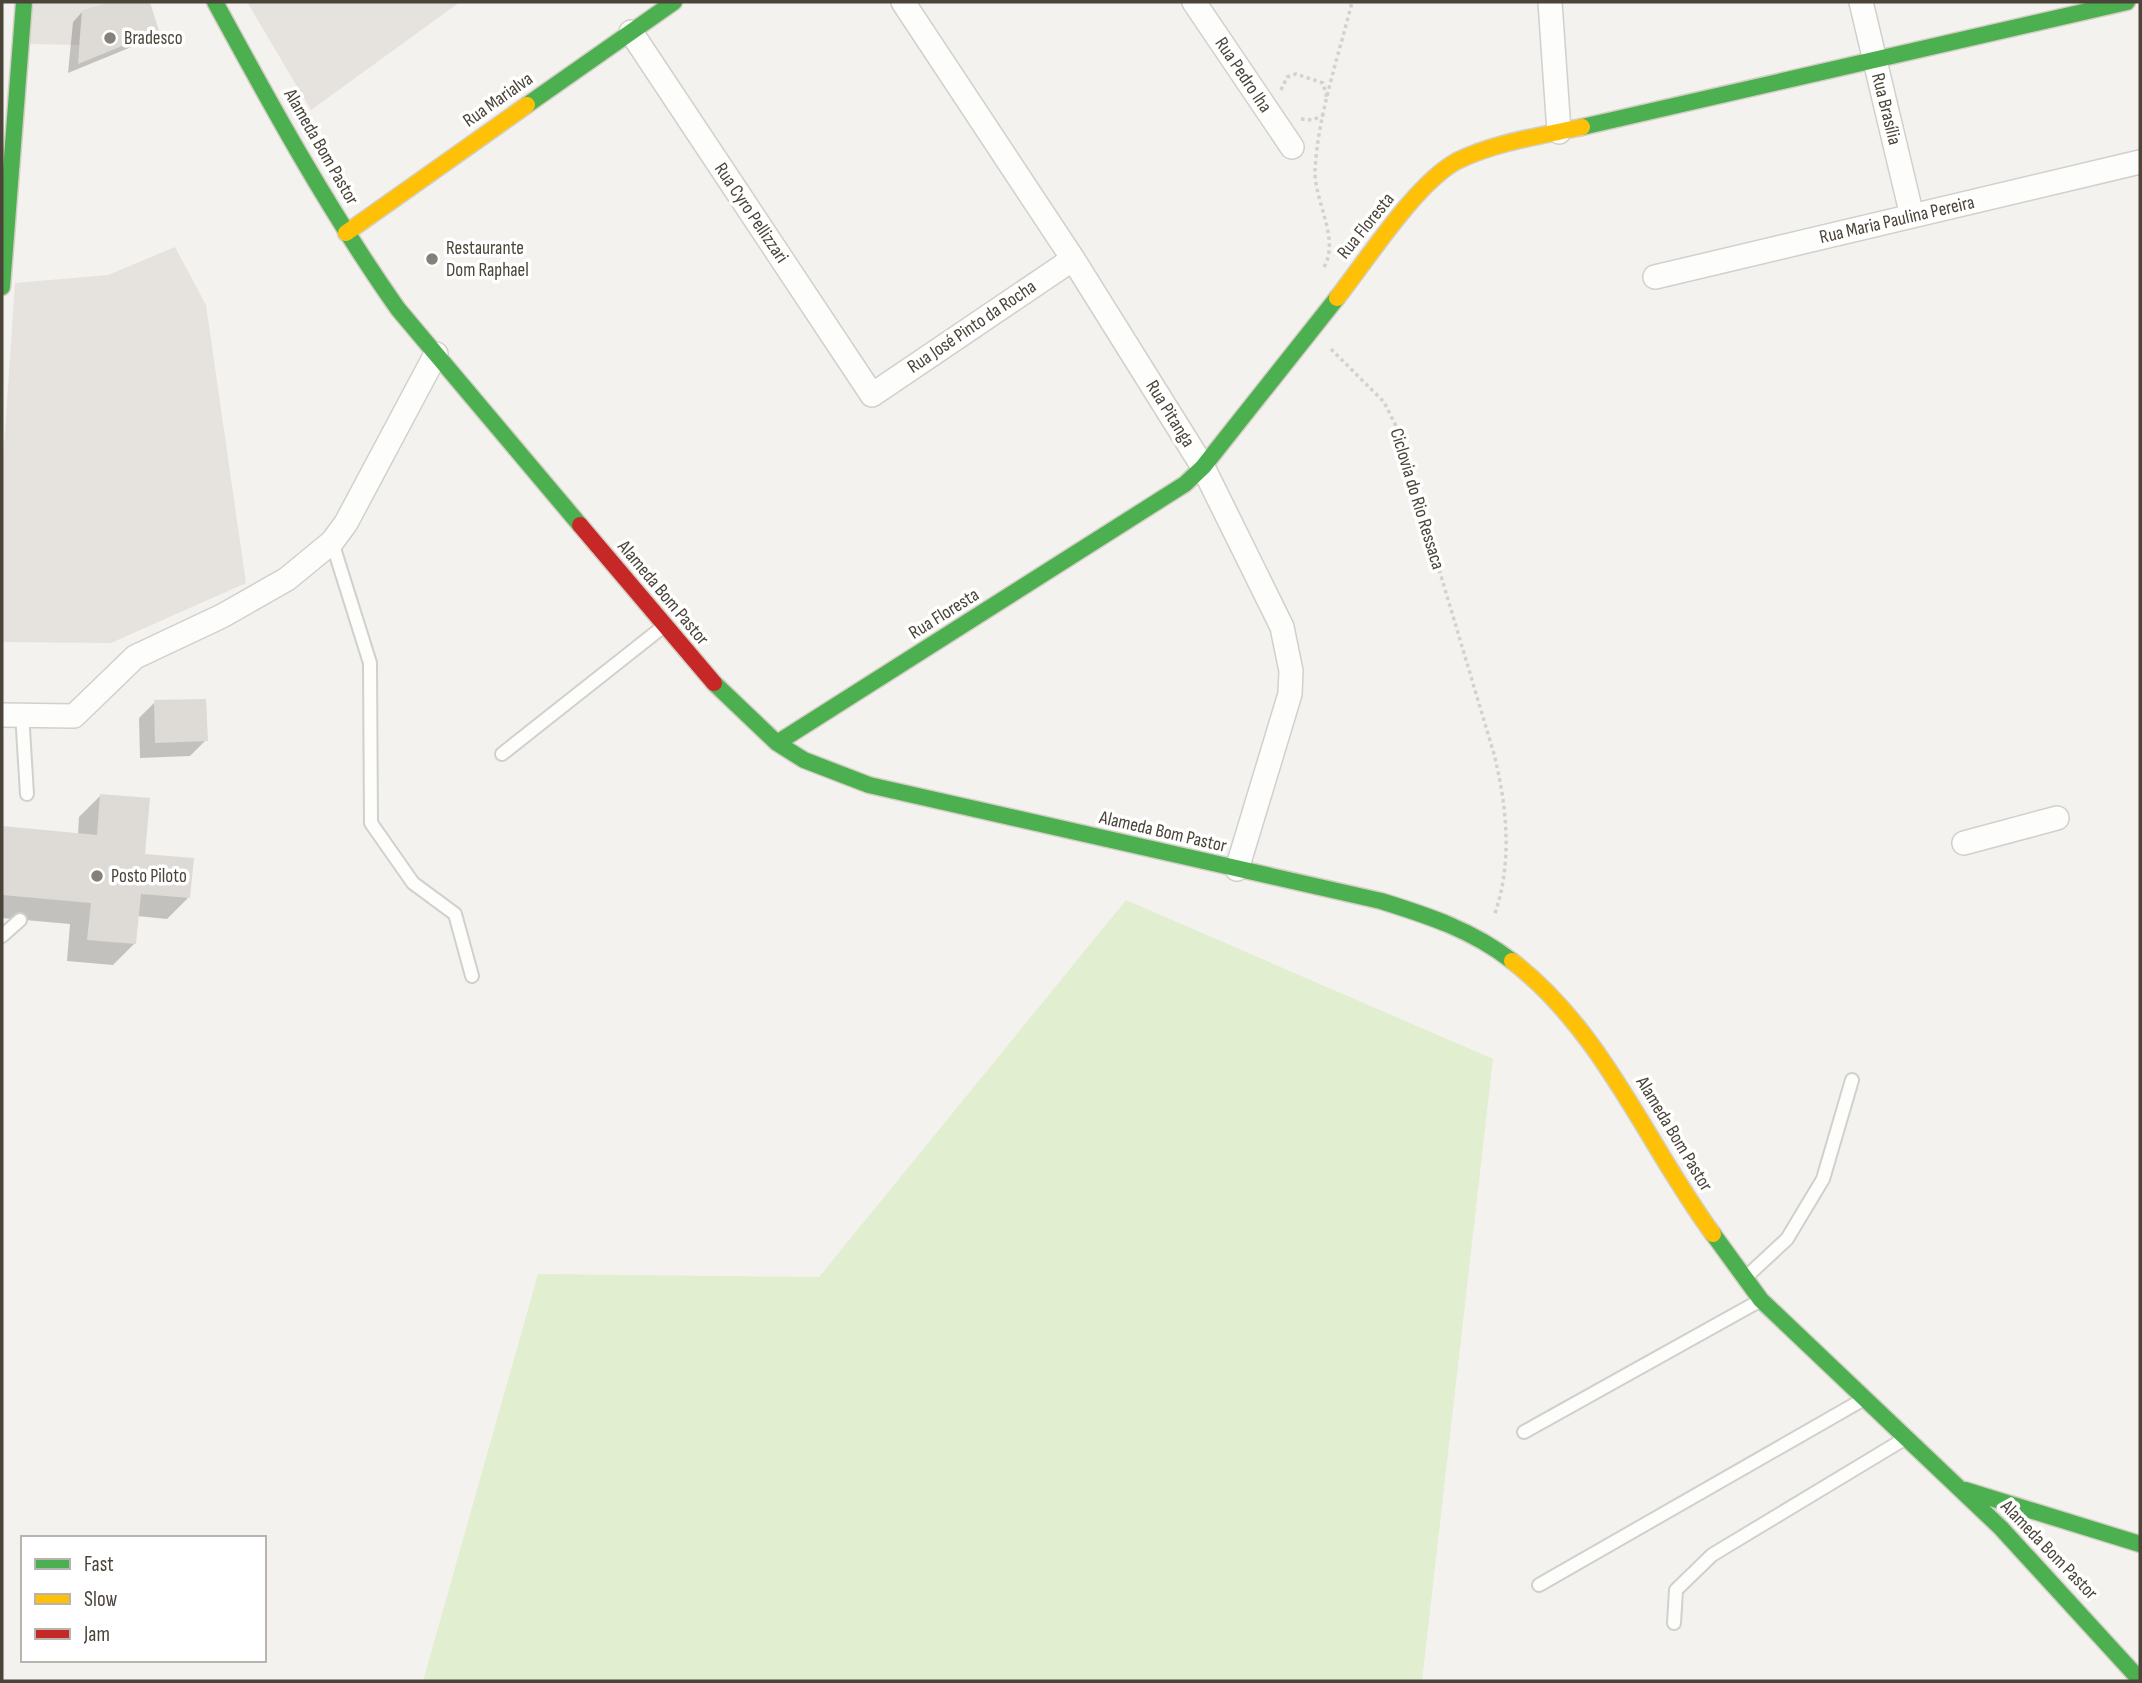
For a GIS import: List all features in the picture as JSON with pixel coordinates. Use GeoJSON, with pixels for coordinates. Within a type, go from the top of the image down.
{"type":"FeatureCollection","features":[{"type":"Feature","properties":{"kind":"main road"},"geometry":{"type":"LineString","coordinates":[[2,287],[24,2]]}},
{"type":"Feature","properties":{"kind":"main road","name":"Alameda Bom Pastor"},"geometry":{"type":"LineString","coordinates":[[215,2],[346,233],[398,309],[723,694],[777,743],[835,774],[915,798],[1411,909],[1486,941],[1539,982],[1590,1038],[1685,1196],[1761,1300],[1961,1489],[2039,1567],[2140,1680]]}},
{"type":"Feature","properties":{"kind":"main road","name":"Rua Marialva"},"geometry":{"type":"LineString","coordinates":[[346,233],[674,2]]}},
{"type":"Feature","properties":{"kind":"main road","name":"Rua Floresta"},"geometry":{"type":"LineString","coordinates":[[777,743],[1167,498],[1203,467],[1316,322],[1438,173],[1475,153],[1559,132],[2125,2]]}},
{"type":"Feature","properties":{"kind":"main road"},"geometry":{"type":"LineString","coordinates":[[1961,1489],[2140,1544]]}},
{"type":"Feature","properties":{"kind":"street","name":"Rua Pitanga"},"geometry":{"type":"LineString","coordinates":[[903,2],[1073,260],[1203,467],[1282,627],[1291,671],[1290,694],[1237,869]]}},
{"type":"Feature","properties":{"kind":"street","name":"Rua Pedro Iha"},"geometry":{"type":"LineString","coordinates":[[1194,2],[1292,147]]}},
{"type":"Feature","properties":{"kind":"street"},"geometry":{"type":"LineString","coordinates":[[1550,2],[1559,132]]}},
{"type":"Feature","properties":{"kind":"street","name":"Rua Brasília"},"geometry":{"type":"LineString","coordinates":[[1861,2],[1912,216]]}},
{"type":"Feature","properties":{"kind":"street","name":"Rua Cyro Pellizzari"},"geometry":{"type":"LineString","coordinates":[[631,32],[872,395]]}},
{"type":"Feature","properties":{"kind":"street","name":"Rua Maria Paulina Pereira"},"geometry":{"type":"LineString","coordinates":[[1655,277],[2140,162]]}},
{"type":"Feature","properties":{"kind":"street","name":"Rua José Pinto da Rocha"},"geometry":{"type":"LineString","coordinates":[[872,395],[1073,260]]}},
{"type":"Feature","properties":{"kind":"street"},"geometry":{"type":"LineString","coordinates":[[12,714],[74,716],[135,657],[258,597],[287,579],[332,542],[362,494],[436,354]]}},
{"type":"Feature","properties":{"kind":"street"},"geometry":{"type":"LineString","coordinates":[[1964,843],[2057,818]]}},
{"type":"Feature","properties":{"kind":"lane"},"geometry":{"type":"LineString","coordinates":[[332,542],[370,663],[371,823],[413,883],[455,914],[472,976]]}},
{"type":"Feature","properties":{"kind":"lane"},"geometry":{"type":"LineString","coordinates":[[502,754],[664,626]]}},
{"type":"Feature","properties":{"kind":"lane"},"geometry":{"type":"LineString","coordinates":[[12,714],[27,794]]}},
{"type":"Feature","properties":{"kind":"lane"},"geometry":{"type":"LineString","coordinates":[[2,936],[20,920]]}},
{"type":"Feature","properties":{"kind":"lane"},"geometry":{"type":"LineString","coordinates":[[1744,1278],[1787,1240],[1823,1179],[1852,1080]]}},
{"type":"Feature","properties":{"kind":"lane"},"geometry":{"type":"LineString","coordinates":[[1524,1432],[1761,1300]]}},
{"type":"Feature","properties":{"kind":"lane"},"geometry":{"type":"LineString","coordinates":[[1539,1585],[1864,1399]]}},
{"type":"Feature","properties":{"kind":"lane"},"geometry":{"type":"LineString","coordinates":[[1674,1623],[1676,1590],[1713,1555],[1906,1438]]}},
{"type":"Feature","properties":{"kind":"path"},"geometry":{"type":"LineString","coordinates":[[1321,272],[1330,249],[1315,174],[1328,100],[1352,2]]}},
{"type":"Feature","properties":{"kind":"path"},"geometry":{"type":"LineString","coordinates":[[1284,99],[1282,84],[1286,77],[1296,74],[1323,83],[1328,100]]}},
{"type":"Feature","properties":{"kind":"path"},"geometry":{"type":"LineString","coordinates":[[1294,115],[1313,120],[1325,114]]}},
{"type":"Feature","properties":{"kind":"path","name":"Ciclovia do Rio Ressaca"},"geometry":{"type":"LineString","coordinates":[[1316,322],[1338,359],[1384,402],[1397,428],[1494,754],[1501,784],[1507,842],[1500,900],[1486,941]]}},
{"type":"Feature","properties":{"kind":"shaded area"},"geometry":{"type":"Polygon","coordinates":[[[30,2],[110,2],[82,10],[79,45],[26,44],[30,2]]]}},
{"type":"Feature","properties":{"kind":"shaded area"},"geometry":{"type":"Polygon","coordinates":[[[247,2],[460,2],[311,110],[247,2]]]}},
{"type":"Feature","properties":{"kind":"shaded area"},"geometry":{"type":"Polygon","coordinates":[[[175,247],[206,305],[246,583],[111,643],[2,642],[2,478],[15,283],[108,275],[175,247]]]}},
{"type":"Feature","properties":{"kind":"green space"},"geometry":{"type":"Polygon","coordinates":[[[1126,900],[1493,1059],[1422,1681],[423,1681],[538,1274],[819,1277],[1126,900]]]}},
{"type":"Feature","properties":{"kind":"building","name":"Bradesco"},"geometry":{"type":"Polygon","coordinates":[[[110,2],[150,2],[159,31],[78,64],[82,10],[110,2]]]}},
{"type":"Feature","properties":{"kind":"building"},"geometry":{"type":"Polygon","coordinates":[[[206,699],[208,741],[155,743],[154,700],[206,699]]]}},
{"type":"Feature","properties":{"kind":"building","name":"Posto Piloto"},"geometry":{"type":"Polygon","coordinates":[[[100,794],[150,798],[145,854],[194,858],[190,898],[141,894],[136,944],[87,940],[91,903],[2,895],[2,826],[97,835],[100,794]]]}},
{"type":"Feature","properties":{"kind":"traffic: fast"},"geometry":{"type":"LineString","coordinates":[[2,287],[24,2]]}},
{"type":"Feature","properties":{"kind":"traffic: fast"},"geometry":{"type":"LineString","coordinates":[[215,2],[325,196],[398,309],[580,525]]}},
{"type":"Feature","properties":{"kind":"traffic: fast"},"geometry":{"type":"LineString","coordinates":[[527,105],[674,2]]}},
{"type":"Feature","properties":{"kind":"traffic: fast"},"geometry":{"type":"LineString","coordinates":[[1582,127],[2127,2]]}},
{"type":"Feature","properties":{"kind":"traffic: fast"},"geometry":{"type":"LineString","coordinates":[[777,743],[1185,484],[1203,467],[1337,298]]}},
{"type":"Feature","properties":{"kind":"traffic: fast"},"geometry":{"type":"LineString","coordinates":[[714,683],[777,743],[804,760],[869,785],[1381,901],[1466,932],[1512,961]]}},
{"type":"Feature","properties":{"kind":"traffic: fast"},"geometry":{"type":"LineString","coordinates":[[1713,1234],[1761,1300],[2001,1528],[2140,1680]]}},
{"type":"Feature","properties":{"kind":"traffic: fast"},"geometry":{"type":"LineString","coordinates":[[1965,1490],[2140,1544]]}},
{"type":"Feature","properties":{"kind":"traffic: slow"},"geometry":{"type":"LineString","coordinates":[[346,233],[527,105]]}},
{"type":"Feature","properties":{"kind":"traffic: slow"},"geometry":{"type":"LineString","coordinates":[[1337,298],[1409,204],[1441,172],[1457,161],[1487,149],[1582,127]]}},
{"type":"Feature","properties":{"kind":"traffic: slow"},"geometry":{"type":"LineString","coordinates":[[1512,961],[1544,989],[1573,1021],[1622,1090],[1713,1234]]}},
{"type":"Feature","properties":{"kind":"traffic: jam"},"geometry":{"type":"LineString","coordinates":[[580,525],[714,683]]}},
{"type":"Feature","properties":{"kind":"place","name":"Bradesco"},"geometry":{"type":"Point","coordinates":[110,38]}},
{"type":"Feature","properties":{"kind":"place","name":"Restaurante Dom Raphael"},"geometry":{"type":"Point","coordinates":[432,259]}},
{"type":"Feature","properties":{"kind":"place","name":"Posto Piloto"},"geometry":{"type":"Point","coordinates":[97,876]}}]}
